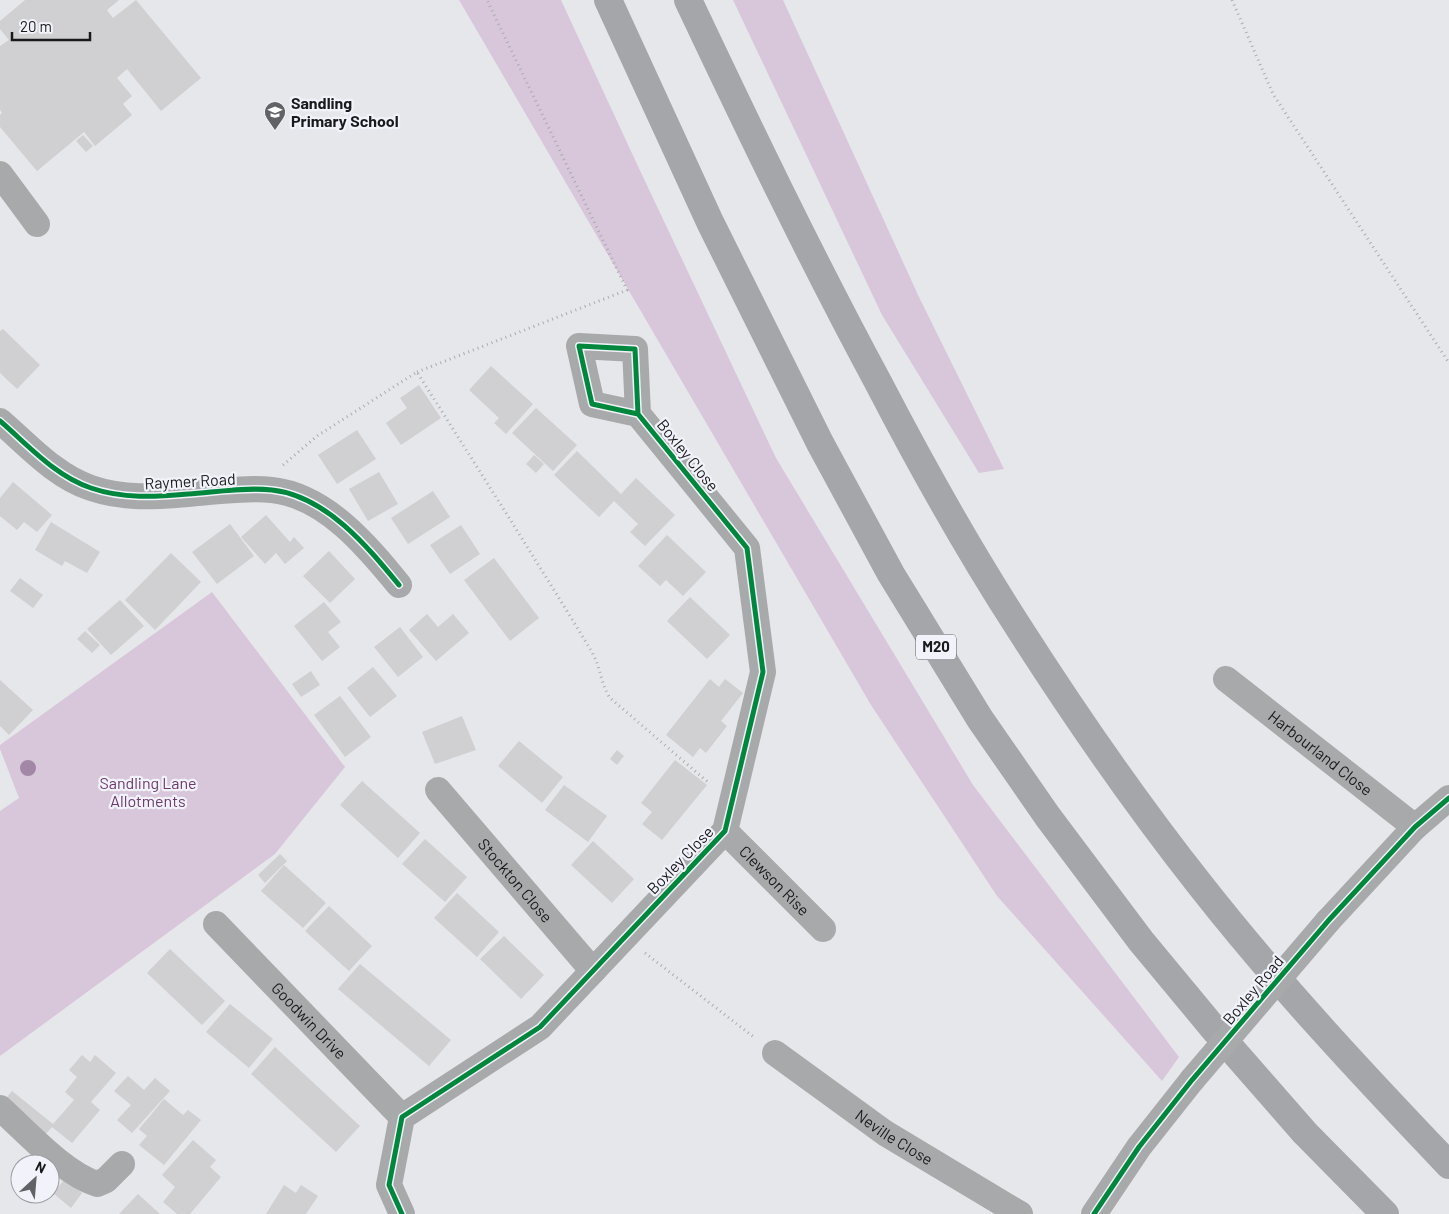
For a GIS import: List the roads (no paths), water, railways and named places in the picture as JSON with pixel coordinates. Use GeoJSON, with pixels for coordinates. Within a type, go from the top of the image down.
{"type":"FeatureCollection","features":[{"type":"Feature","properties":{"kind":"highway","name":"M20"},"geometry":{"type":"LineString","coordinates":[[608,0],[710,222],[820,443],[891,574],[980,719],[1048,817],[1141,942],[1214,1029],[1305,1132],[1385,1214]]}},
{"type":"Feature","properties":{"kind":"highway"},"geometry":{"type":"LineString","coordinates":[[688,0],[754,140],[826,285],[969,548],[1018,627],[1110,763],[1201,885],[1262,960],[1324,1031],[1449,1164]]}},
{"type":"Feature","properties":{"kind":"street"},"geometry":{"type":"LineString","coordinates":[[0,174],[37,224]]}},
{"type":"Feature","properties":{"kind":"street","name":"Boxley Close"},"geometry":{"type":"LineString","coordinates":[[402,1117],[540,1027],[725,831],[763,672],[747,548],[638,414]]}},
{"type":"Feature","properties":{"kind":"street","name":"Raymer Road"},"geometry":{"type":"LineString","coordinates":[[0,421],[57,471],[76,482],[105,492],[121,496],[150,498],[239,490],[271,490],[303,498],[318,505],[333,516],[378,559],[399,585]]}},
{"type":"Feature","properties":{"kind":"street","name":"Harbourland Close"},"geometry":{"type":"LineString","coordinates":[[1226,679],[1415,827]]}},
{"type":"Feature","properties":{"kind":"street","name":"Stockton Close"},"geometry":{"type":"LineString","coordinates":[[438,790],[593,971]]}},
{"type":"Feature","properties":{"kind":"street","name":"Boxley Road"},"geometry":{"type":"LineString","coordinates":[[1094,1214],[1139,1147],[1192,1080],[1371,873],[1415,827],[1449,798]]}},
{"type":"Feature","properties":{"kind":"street","name":"Clewson Rise"},"geometry":{"type":"LineString","coordinates":[[725,831],[824,929]]}},
{"type":"Feature","properties":{"kind":"street","name":"Goodwin Drive"},"geometry":{"type":"LineString","coordinates":[[216,924],[402,1117]]}},
{"type":"Feature","properties":{"kind":"street","name":"Neville Close"},"geometry":{"type":"LineString","coordinates":[[775,1054],[884,1132],[1020,1214]]}},
{"type":"Feature","properties":{"kind":"street"},"geometry":{"type":"LineString","coordinates":[[0,1108],[69,1171],[84,1180],[97,1184],[106,1180],[122,1164]]}},
{"type":"Feature","properties":{"kind":"street"},"geometry":{"type":"LineString","coordinates":[[402,1117],[389,1185],[402,1214]]}},
{"type":"Feature","properties":{"kind":"place","name":"Sandling Primary School"},"geometry":{"type":"Point","coordinates":[275,131]}},
{"type":"Feature","properties":{"kind":"park label","name":"Sandling Lane Allotments"},"geometry":{"type":"Point","coordinates":[148,792]}}]}
